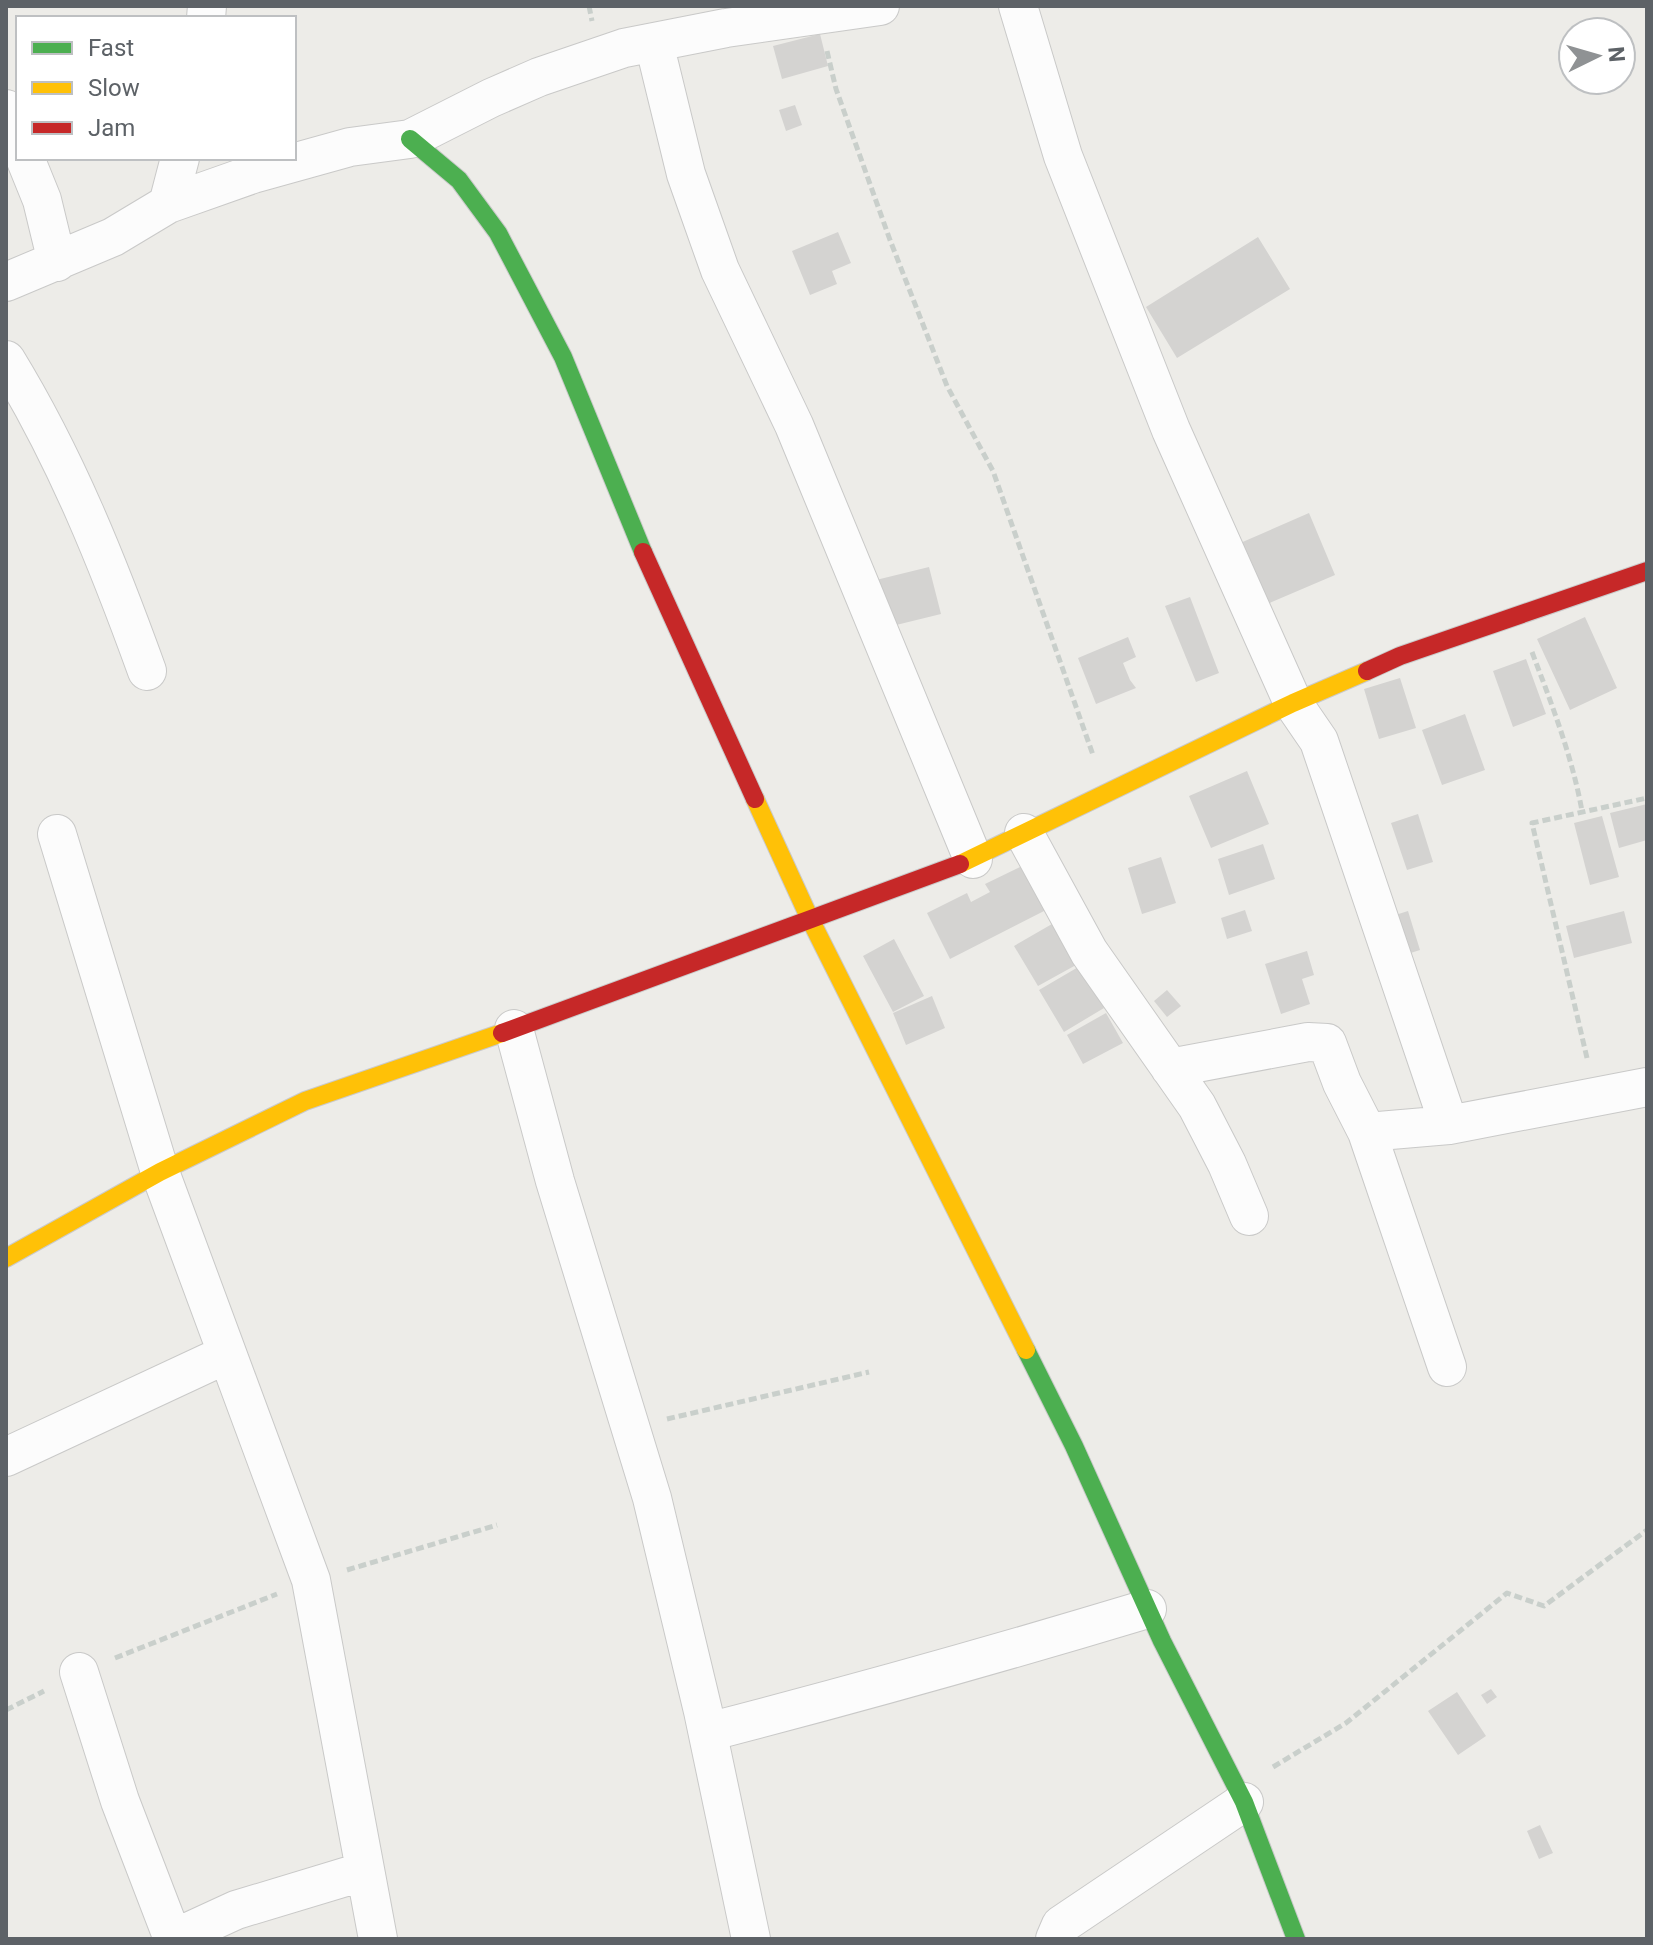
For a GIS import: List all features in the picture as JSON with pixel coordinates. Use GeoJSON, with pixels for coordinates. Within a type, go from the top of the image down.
{"type":"FeatureCollection","features":[{"type":"Feature","properties":{"kind":"street"},"geometry":{"type":"LineString","coordinates":[[6,282],[113,237],[168,204],[253,174],[338,150],[410,139],[539,77],[624,48],[726,28],[880,6]]}},
{"type":"Feature","properties":{"kind":"street"},"geometry":{"type":"LineString","coordinates":[[1018,6],[1063,156],[1165,416],[1293,703],[1319,741],[1449,1125]]}},
{"type":"Feature","properties":{"kind":"street"},"geometry":{"type":"LineString","coordinates":[[654,43],[686,174],[720,270],[794,425],[973,859]]}},
{"type":"Feature","properties":{"kind":"street"},"geometry":{"type":"LineString","coordinates":[[6,109],[16,135]]}},
{"type":"Feature","properties":{"kind":"street"},"geometry":{"type":"LineString","coordinates":[[410,139],[459,180],[498,233],[563,357],[644,554],[809,917],[1074,1446],[1147,1609],[1244,1802],[1296,1939]]}},
{"type":"Feature","properties":{"kind":"street"},"geometry":{"type":"LineString","coordinates":[[26,160],[42,200],[57,262]]}},
{"type":"Feature","properties":{"kind":"street"},"geometry":{"type":"LineString","coordinates":[[168,204],[179,160]]}},
{"type":"Feature","properties":{"kind":"street"},"geometry":{"type":"LineString","coordinates":[[6,360],[39,414],[74,485],[147,671]]}},
{"type":"Feature","properties":{"kind":"street"},"geometry":{"type":"LineString","coordinates":[[6,1258],[160,1172],[305,1101],[514,1029],[809,917],[973,859],[1293,703],[1400,656],[1647,571]]}},
{"type":"Feature","properties":{"kind":"street"},"geometry":{"type":"LineString","coordinates":[[1024,833],[1089,952],[1197,1106],[1249,1216]]}},
{"type":"Feature","properties":{"kind":"street"},"geometry":{"type":"LineString","coordinates":[[57,834],[160,1172],[311,1580],[378,1939]]}},
{"type":"Feature","properties":{"kind":"street"},"geometry":{"type":"LineString","coordinates":[[514,1029],[555,1181],[652,1498],[708,1732],[751,1939]]}},
{"type":"Feature","properties":{"kind":"street"},"geometry":{"type":"LineString","coordinates":[[1170,1068],[1308,1042],[1327,1043],[1342,1083],[1367,1132],[1447,1367]]}},
{"type":"Feature","properties":{"kind":"street"},"geometry":{"type":"LineString","coordinates":[[1367,1132],[1449,1125],[1647,1087]]}},
{"type":"Feature","properties":{"kind":"street"},"geometry":{"type":"LineString","coordinates":[[6,1457],[227,1354]]}},
{"type":"Feature","properties":{"kind":"street"},"geometry":{"type":"LineString","coordinates":[[708,1732],[895,1684],[1147,1609]]}},
{"type":"Feature","properties":{"kind":"street"},"geometry":{"type":"LineString","coordinates":[[79,1672],[120,1801],[173,1939],[236,1910],[365,1871]]}},
{"type":"Feature","properties":{"kind":"street"},"geometry":{"type":"LineString","coordinates":[[1055,1939],[1061,1925],[1244,1802]]}},
{"type":"Feature","properties":{"kind":"path"},"geometry":{"type":"LineString","coordinates":[[819,15],[836,89],[890,240],[947,386],[993,471],[1107,795]]}},
{"type":"Feature","properties":{"kind":"path"},"geometry":{"type":"LineString","coordinates":[[1517,614],[1559,722],[1582,811]]}},
{"type":"Feature","properties":{"kind":"path"},"geometry":{"type":"LineString","coordinates":[[1596,1097],[1532,823],[1647,798]]}},
{"type":"Feature","properties":{"kind":"path"},"geometry":{"type":"LineString","coordinates":[[631,1427],[869,1372]]}},
{"type":"Feature","properties":{"kind":"path"},"geometry":{"type":"LineString","coordinates":[[6,1710],[79,1672],[311,1580],[497,1525]]}},
{"type":"Feature","properties":{"kind":"path"},"geometry":{"type":"LineString","coordinates":[[1244,1802],[1275,1765],[1346,1723],[1507,1593],[1544,1606],[1647,1530]]}},
{"type":"Feature","properties":{"kind":"building"},"geometry":{"type":"Polygon","coordinates":[[[820,34],[828,66],[782,79],[773,46],[820,34]]]}},
{"type":"Feature","properties":{"kind":"building"},"geometry":{"type":"Polygon","coordinates":[[[795,105],[802,125],[786,131],[779,110],[795,105]]]}},
{"type":"Feature","properties":{"kind":"building"},"geometry":{"type":"Polygon","coordinates":[[[838,232],[851,263],[832,271],[837,284],[810,295],[792,251],[838,232]]]}},
{"type":"Feature","properties":{"kind":"building"},"geometry":{"type":"Polygon","coordinates":[[[1258,237],[1290,289],[1177,358],[1146,307],[1258,237]]]}},
{"type":"Feature","properties":{"kind":"building"},"geometry":{"type":"Polygon","coordinates":[[[1309,513],[1335,575],[1265,605],[1238,544],[1309,513]]]}},
{"type":"Feature","properties":{"kind":"building"},"geometry":{"type":"Polygon","coordinates":[[[929,567],[941,614],[888,627],[876,580],[929,567]]]}},
{"type":"Feature","properties":{"kind":"building"},"geometry":{"type":"Polygon","coordinates":[[[1190,597],[1219,673],[1196,682],[1165,606],[1190,597]]]}},
{"type":"Feature","properties":{"kind":"building"},"geometry":{"type":"Polygon","coordinates":[[[1585,617],[1617,688],[1570,710],[1537,639],[1585,617]]]}},
{"type":"Feature","properties":{"kind":"building"},"geometry":{"type":"Polygon","coordinates":[[[1128,637],[1136,657],[1123,663],[1136,688],[1096,704],[1078,658],[1128,637]]]}},
{"type":"Feature","properties":{"kind":"building"},"geometry":{"type":"Polygon","coordinates":[[[1526,659],[1546,714],[1513,727],[1493,671],[1526,659]]]}},
{"type":"Feature","properties":{"kind":"building"},"geometry":{"type":"Polygon","coordinates":[[[1400,678],[1416,728],[1379,739],[1364,689],[1400,678]]]}},
{"type":"Feature","properties":{"kind":"building"},"geometry":{"type":"Polygon","coordinates":[[[1465,714],[1485,770],[1442,785],[1422,730],[1465,714]]]}},
{"type":"Feature","properties":{"kind":"building"},"geometry":{"type":"Polygon","coordinates":[[[1247,771],[1269,824],[1211,848],[1189,796],[1247,771]]]}},
{"type":"Feature","properties":{"kind":"building"},"geometry":{"type":"Polygon","coordinates":[[[1647,804],[1647,840],[1619,848],[1610,813],[1647,804]]]}},
{"type":"Feature","properties":{"kind":"building"},"geometry":{"type":"Polygon","coordinates":[[[1418,814],[1433,862],[1407,870],[1391,823],[1418,814]]]}},
{"type":"Feature","properties":{"kind":"building"},"geometry":{"type":"Polygon","coordinates":[[[1602,816],[1619,877],[1590,885],[1574,823],[1602,816]]]}},
{"type":"Feature","properties":{"kind":"building"},"geometry":{"type":"Polygon","coordinates":[[[1263,844],[1275,879],[1229,895],[1218,859],[1263,844]]]}},
{"type":"Feature","properties":{"kind":"building"},"geometry":{"type":"Polygon","coordinates":[[[1161,857],[1176,903],[1142,914],[1128,868],[1161,857]]]}},
{"type":"Feature","properties":{"kind":"building"},"geometry":{"type":"Polygon","coordinates":[[[1024,865],[1046,910],[950,959],[927,913],[967,893],[971,902],[990,892],[985,884],[1024,865]]]}},
{"type":"Feature","properties":{"kind":"building"},"geometry":{"type":"Polygon","coordinates":[[[1245,910],[1252,931],[1227,939],[1221,918],[1245,910]]]}},
{"type":"Feature","properties":{"kind":"building"},"geometry":{"type":"Polygon","coordinates":[[[1408,911],[1420,950],[1398,957],[1386,918],[1408,911]]]}},
{"type":"Feature","properties":{"kind":"building"},"geometry":{"type":"Polygon","coordinates":[[[1624,911],[1632,943],[1574,958],[1566,926],[1624,911]]]}},
{"type":"Feature","properties":{"kind":"building"},"geometry":{"type":"Polygon","coordinates":[[[1052,924],[1076,965],[1038,986],[1014,946],[1052,924]]]}},
{"type":"Feature","properties":{"kind":"building"},"geometry":{"type":"Polygon","coordinates":[[[894,939],[924,996],[893,1012],[863,956],[894,939]]]}},
{"type":"Feature","properties":{"kind":"building"},"geometry":{"type":"Polygon","coordinates":[[[1307,951],[1314,975],[1302,979],[1310,1004],[1281,1014],[1265,964],[1307,951]]]}},
{"type":"Feature","properties":{"kind":"building"},"geometry":{"type":"Polygon","coordinates":[[[1080,966],[1104,1008],[1064,1032],[1039,990],[1080,966]]]}},
{"type":"Feature","properties":{"kind":"building"},"geometry":{"type":"Polygon","coordinates":[[[1167,990],[1181,1006],[1167,1017],[1154,1001],[1167,990]]]}},
{"type":"Feature","properties":{"kind":"building"},"geometry":{"type":"Polygon","coordinates":[[[932,996],[945,1028],[906,1045],[893,1013],[932,996]]]}},
{"type":"Feature","properties":{"kind":"building"},"geometry":{"type":"Polygon","coordinates":[[[1106,1013],[1123,1043],[1083,1064],[1067,1035],[1106,1013]]]}},
{"type":"Feature","properties":{"kind":"building"},"geometry":{"type":"Polygon","coordinates":[[[1491,1689],[1497,1697],[1487,1704],[1481,1695],[1491,1689]]]}},
{"type":"Feature","properties":{"kind":"building"},"geometry":{"type":"Polygon","coordinates":[[[1457,1692],[1486,1736],[1458,1755],[1428,1711],[1457,1692]]]}},
{"type":"Feature","properties":{"kind":"building"},"geometry":{"type":"Polygon","coordinates":[[[1540,1825],[1553,1853],[1539,1859],[1527,1831],[1540,1825]]]}},
{"type":"Feature","properties":{"kind":"traffic: fast"},"geometry":{"type":"LineString","coordinates":[[410,139],[459,180],[498,233],[563,357],[643,552]]}},
{"type":"Feature","properties":{"kind":"traffic: fast"},"geometry":{"type":"LineString","coordinates":[[1026,1350],[1074,1446],[1162,1641],[1244,1802],[1296,1939]]}},
{"type":"Feature","properties":{"kind":"traffic: slow"},"geometry":{"type":"LineString","coordinates":[[960,864],[1293,703],[1367,671]]}},
{"type":"Feature","properties":{"kind":"traffic: slow"},"geometry":{"type":"LineString","coordinates":[[755,799],[809,917],[1026,1350]]}},
{"type":"Feature","properties":{"kind":"traffic: slow"},"geometry":{"type":"LineString","coordinates":[[6,1258],[160,1172],[305,1101],[502,1033]]}},
{"type":"Feature","properties":{"kind":"traffic: jam"},"geometry":{"type":"LineString","coordinates":[[643,552],[755,799]]}},
{"type":"Feature","properties":{"kind":"traffic: jam"},"geometry":{"type":"LineString","coordinates":[[1367,671],[1400,656],[1647,571]]}},
{"type":"Feature","properties":{"kind":"traffic: jam"},"geometry":{"type":"LineString","coordinates":[[502,1033],[960,864]]}}]}
